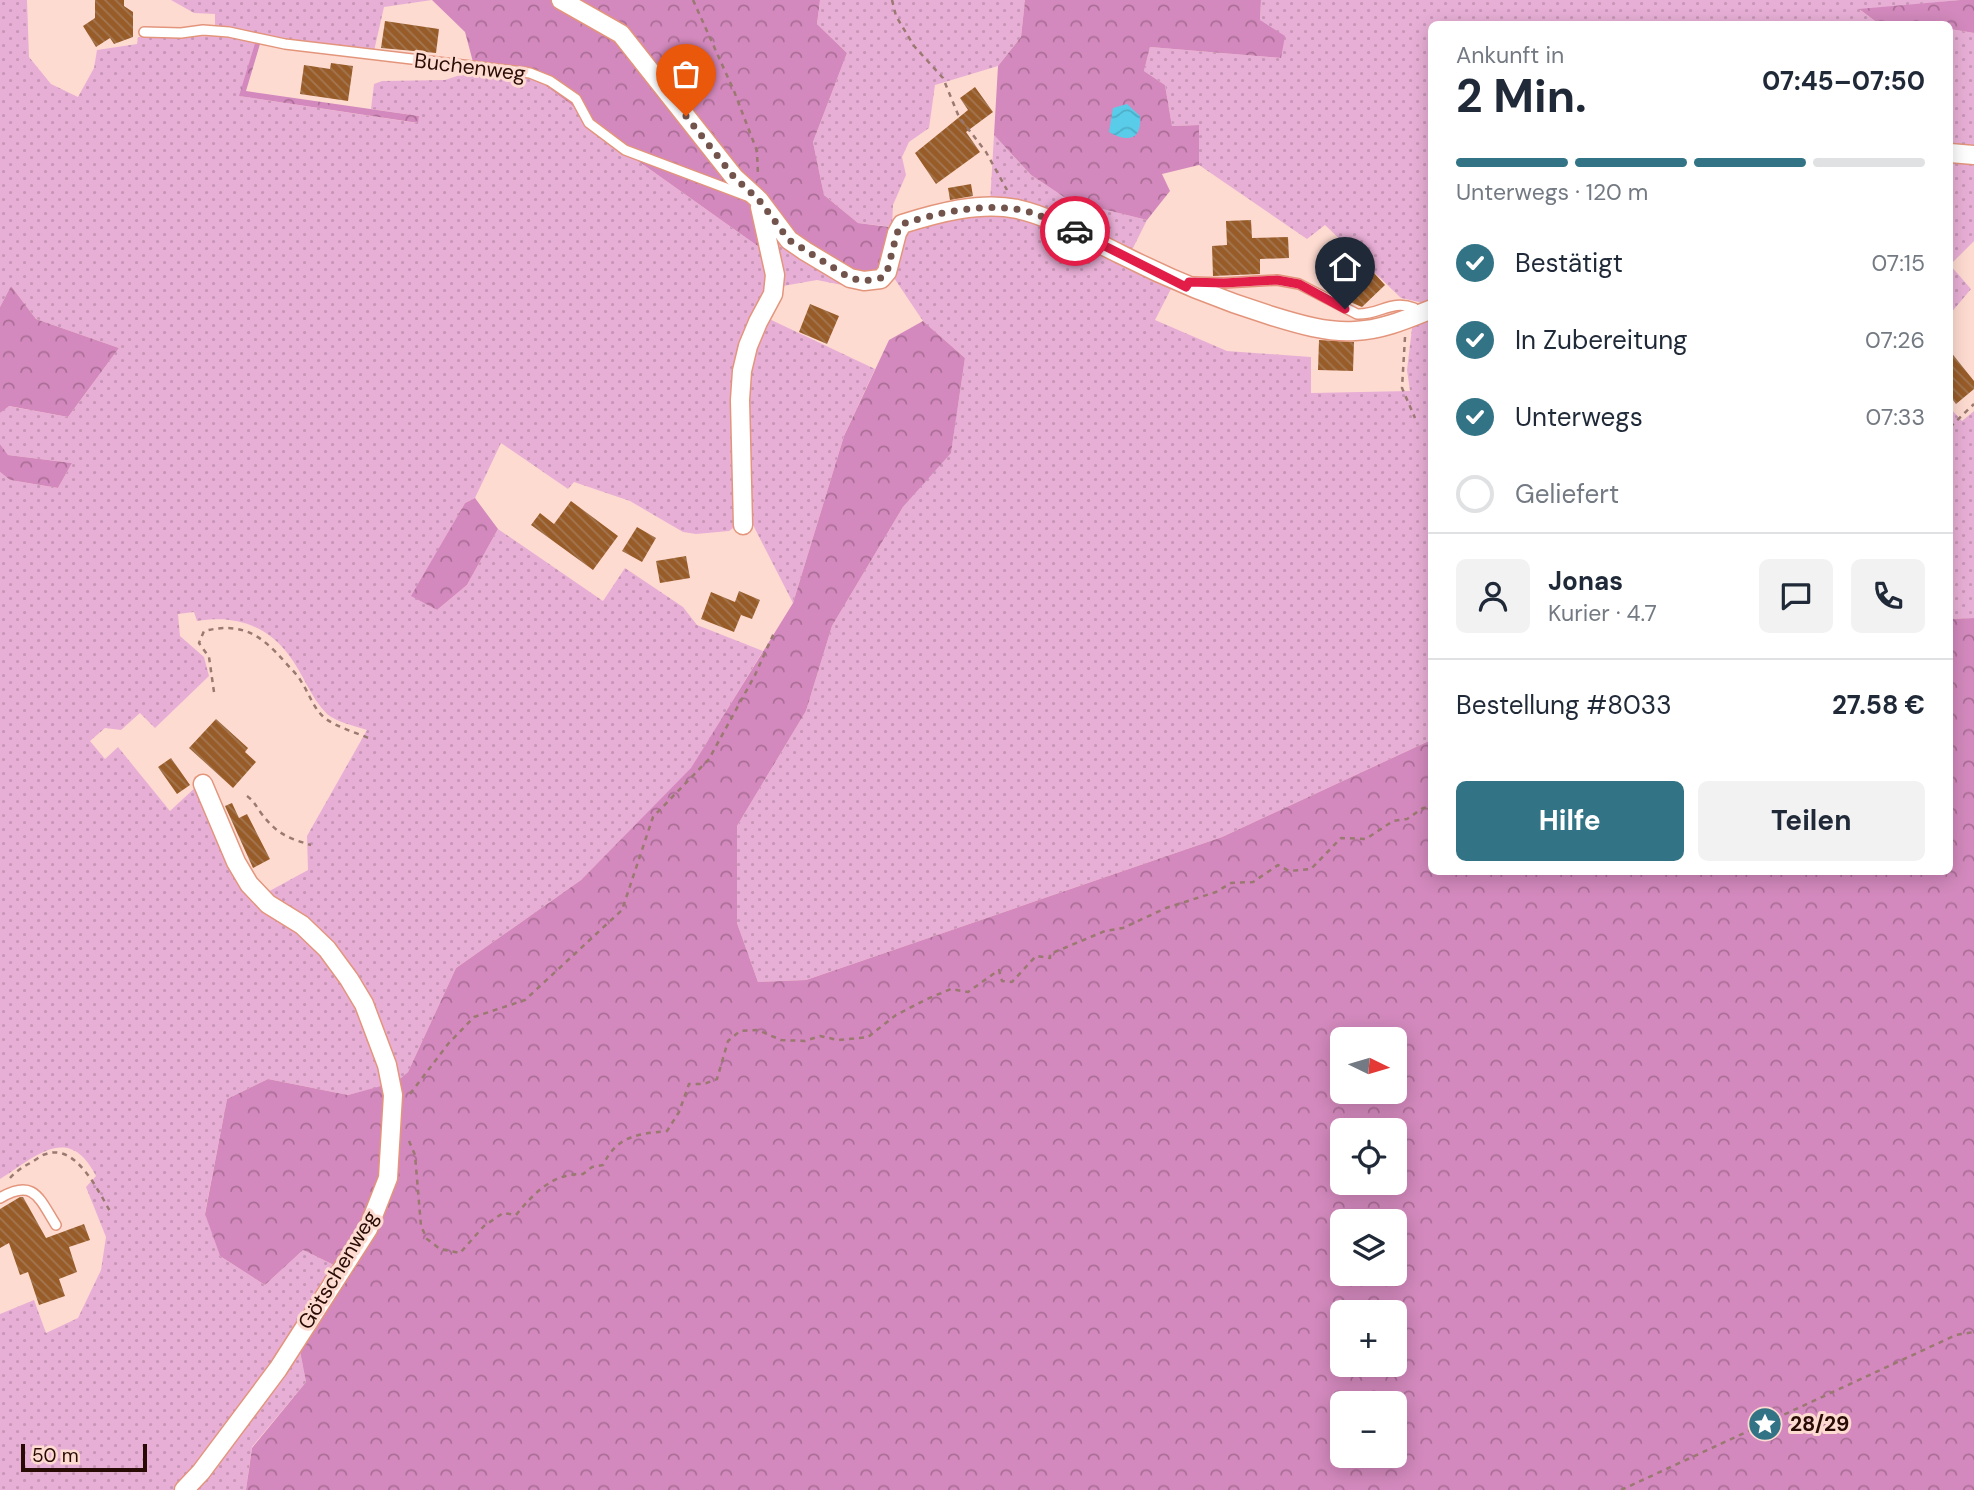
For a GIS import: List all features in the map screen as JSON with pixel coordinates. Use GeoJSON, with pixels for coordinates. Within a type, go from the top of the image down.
{"type":"FeatureCollection","features":[{"type":"Feature","properties":{"kind":"street"},"geometry":{"type":"LineString","coordinates":[[561,0],[621,34],[734,177],[759,200],[789,240],[850,278],[864,281],[881,278],[887,272],[902,224],[955,211],[990,207],[1013,209],[1055,222],[1186,287],[1294,323],[1352,332],[1371,330],[1418,314]]}},
{"type":"Feature","properties":{"kind":"street"},"geometry":{"type":"LineString","coordinates":[[1953,153],[1974,155]]}},
{"type":"Feature","properties":{"kind":"street"},"geometry":{"type":"LineString","coordinates":[[743,526],[740,400],[742,371],[758,321],[773,294],[775,275],[759,200]]}},
{"type":"Feature","properties":{"kind":"street","name":"Götschenweg"},"geometry":{"type":"LineString","coordinates":[[184,1490],[201,1472],[278,1369],[368,1229],[388,1178],[393,1095],[387,1065],[364,1004],[327,949],[302,925],[268,904],[249,884],[236,862],[203,784]]}},
{"type":"Feature","properties":{"kind":"lane","name":"Buchenweg"},"geometry":{"type":"LineString","coordinates":[[144,32],[229,32],[285,44],[530,73],[550,81],[576,100],[589,122],[625,150],[759,200]]}},
{"type":"Feature","properties":{"kind":"lane"},"geometry":{"type":"LineString","coordinates":[[1186,287],[1189,282],[1277,280],[1299,284],[1357,314],[1367,314],[1391,304],[1405,304],[1414,308],[1418,314]]}},
{"type":"Feature","properties":{"kind":"lane"},"geometry":{"type":"LineString","coordinates":[[3,1196],[14,1190],[28,1189],[38,1196],[56,1225]]}},
{"type":"Feature","properties":{"kind":"path"},"geometry":{"type":"LineString","coordinates":[[693,0],[734,91],[757,151],[758,177],[734,177]]}},
{"type":"Feature","properties":{"kind":"path"},"geometry":{"type":"LineString","coordinates":[[892,0],[896,16],[914,46],[943,78],[959,117],[986,152],[1004,184],[1013,209]]}},
{"type":"Feature","properties":{"kind":"path"},"geometry":{"type":"LineString","coordinates":[[1415,418],[1402,388],[1401,377],[1418,314]]}},
{"type":"Feature","properties":{"kind":"path"},"geometry":{"type":"LineString","coordinates":[[1953,424],[1974,404]]}},
{"type":"Feature","properties":{"kind":"path"},"geometry":{"type":"LineString","coordinates":[[214,692],[209,657],[200,643],[200,636],[204,631],[218,627],[241,628],[257,635],[272,647],[301,681],[325,719],[371,739]]}},
{"type":"Feature","properties":{"kind":"path"},"geometry":{"type":"LineString","coordinates":[[410,1093],[448,1044],[474,1017],[524,1000],[622,910],[653,817],[709,759],[750,687],[774,633]]}},
{"type":"Feature","properties":{"kind":"path"},"geometry":{"type":"LineString","coordinates":[[247,796],[286,838],[311,845]]}},
{"type":"Feature","properties":{"kind":"path"},"geometry":{"type":"LineString","coordinates":[[392,1112],[395,1113],[415,1156],[421,1226],[427,1239],[440,1249],[460,1253],[484,1226],[503,1213],[516,1215],[533,1195],[556,1178],[583,1174],[592,1167],[603,1166],[609,1152],[634,1134],[667,1130],[679,1112],[689,1084],[704,1084],[717,1079],[728,1041],[740,1031],[758,1030],[781,1040],[793,1041],[805,1041],[820,1036],[838,1040],[868,1037],[896,1015],[951,989],[968,992],[999,970],[1002,981],[1012,982],[1036,956],[1049,958],[1050,954],[1061,949],[1105,931],[1123,928],[1166,908],[1216,892],[1231,883],[1252,882],[1278,865],[1290,871],[1311,869],[1341,838],[1366,839],[1393,821],[1407,819],[1428,807]]}},
{"type":"Feature","properties":{"kind":"path"},"geometry":{"type":"LineString","coordinates":[[3,1196],[4,1188],[17,1171],[47,1153],[58,1153],[75,1160],[85,1170],[110,1211]]}},
{"type":"Feature","properties":{"kind":"path"},"geometry":{"type":"LineString","coordinates":[[1621,1490],[1956,1335],[1974,1332]]}},
{"type":"Feature","properties":{"kind":"shaded area"},"geometry":{"type":"Polygon","coordinates":[[[0,0],[27,0],[29,57],[51,84],[78,97],[94,68],[97,50],[137,44],[138,37],[232,36],[255,43],[240,96],[417,123],[419,116],[371,109],[374,84],[382,81],[445,80],[469,72],[500,73],[538,80],[577,109],[589,126],[766,252],[769,273],[766,293],[745,338],[737,369],[740,481],[739,517],[736,526],[729,531],[696,534],[683,532],[630,501],[574,482],[568,489],[501,443],[475,498],[465,503],[412,596],[437,610],[467,585],[498,529],[603,601],[625,568],[683,607],[697,625],[763,651],[691,769],[581,880],[456,968],[408,1072],[396,1082],[368,1000],[346,963],[318,930],[264,894],[308,870],[307,836],[367,730],[340,722],[327,714],[288,654],[269,635],[236,621],[197,621],[194,612],[178,614],[180,636],[204,657],[209,676],[155,728],[140,713],[121,730],[105,728],[90,741],[105,759],[118,747],[170,811],[198,785],[221,845],[236,874],[264,907],[319,946],[348,985],[364,1017],[388,1085],[348,1095],[268,1079],[227,1099],[205,1213],[220,1256],[265,1285],[303,1250],[340,1268],[243,1410],[178,1490],[0,1490],[0,1314],[34,1300],[46,1333],[78,1318],[101,1270],[106,1237],[86,1187],[96,1176],[86,1160],[75,1151],[63,1147],[51,1149],[0,1179],[0,472],[10,480],[58,488],[72,463],[8,455],[0,444],[0,413],[8,406],[68,417],[119,348],[36,319],[11,286],[0,307],[0,0]]]}},
{"type":"Feature","properties":{"kind":"shaded area"},"geometry":{"type":"Polygon","coordinates":[[[171,0],[432,0],[384,7],[374,51],[215,28],[215,14],[194,13],[171,0]]]}},
{"type":"Feature","properties":{"kind":"shaded area"},"geometry":{"type":"Polygon","coordinates":[[[820,0],[1025,0],[1021,37],[998,66],[935,85],[929,128],[909,142],[902,157],[906,175],[893,205],[892,227],[858,223],[824,195],[813,142],[847,53],[817,24],[820,0]]]}},
{"type":"Feature","properties":{"kind":"shaded area"},"geometry":{"type":"Polygon","coordinates":[[[1261,0],[1960,0],[1860,10],[1875,21],[1428,21],[1428,304],[1401,298],[1325,225],[1307,239],[1199,165],[1198,125],[1172,126],[1165,85],[1144,71],[1150,47],[1281,58],[1260,20],[1261,0]]]}},
{"type":"Feature","properties":{"kind":"shaded area"},"geometry":{"type":"Polygon","coordinates":[[[1953,30],[1974,33],[1974,150],[1953,149],[1953,30]]]}},
{"type":"Feature","properties":{"kind":"shaded area"},"geometry":{"type":"Polygon","coordinates":[[[994,135],[1031,175],[1070,201],[1147,220],[1130,254],[990,203],[994,135]]]}},
{"type":"Feature","properties":{"kind":"shaded area"},"geometry":{"type":"Polygon","coordinates":[[[1953,157],[1974,159],[1974,241],[1953,262],[1953,157]]]}},
{"type":"Feature","properties":{"kind":"shaded area"},"geometry":{"type":"Polygon","coordinates":[[[981,213],[1032,217],[1173,285],[1155,320],[1227,351],[1311,357],[1311,393],[1410,391],[1407,370],[1413,320],[1428,313],[1428,741],[1222,837],[806,980],[758,982],[737,923],[737,826],[806,711],[832,626],[903,507],[951,452],[965,358],[923,321],[892,275],[905,229],[981,213]]]}},
{"type":"Feature","properties":{"kind":"shaded area"},"geometry":{"type":"Polygon","coordinates":[[[771,222],[852,287],[817,280],[783,286],[784,274],[771,222]]]}},
{"type":"Feature","properties":{"kind":"shaded area"},"geometry":{"type":"Polygon","coordinates":[[[1953,268],[1971,289],[1953,310],[1953,268]]]}},
{"type":"Feature","properties":{"kind":"shaded area"},"geometry":{"type":"Polygon","coordinates":[[[765,317],[875,369],[844,436],[793,603],[751,521],[745,381],[765,317]]]}},
{"type":"Feature","properties":{"kind":"shaded area"},"geometry":{"type":"Polygon","coordinates":[[[1953,411],[1962,421],[1974,411],[1974,618],[1953,619],[1953,411]]]}},
{"type":"Feature","properties":{"kind":"shaded area"},"geometry":{"type":"Polygon","coordinates":[[[299,1346],[306,1382],[252,1447],[246,1490],[191,1490],[299,1346]]]}},
{"type":"Feature","properties":{"kind":"green space"},"geometry":{"type":"Polygon","coordinates":[[[432,0],[820,0],[817,24],[847,53],[813,142],[824,195],[858,223],[905,229],[892,275],[855,274],[793,235],[768,198],[757,193],[766,252],[589,126],[577,109],[538,80],[536,71],[473,62],[465,32],[432,0]]]}},
{"type":"Feature","properties":{"kind":"green space"},"geometry":{"type":"Polygon","coordinates":[[[1025,0],[1261,0],[1260,20],[1285,36],[1281,58],[1150,47],[1144,71],[1165,85],[1172,126],[1199,125],[1199,165],[1162,174],[1170,191],[1147,220],[1070,201],[1031,175],[994,135],[998,66],[1021,37],[1025,0]]]}},
{"type":"Feature","properties":{"kind":"green space"},"geometry":{"type":"Polygon","coordinates":[[[1974,0],[1974,33],[1953,30],[1953,21],[1875,21],[1859,9],[1974,0]]]}},
{"type":"Feature","properties":{"kind":"green space"},"geometry":{"type":"Polygon","coordinates":[[[255,43],[260,44],[246,91],[419,116],[418,123],[239,96],[255,43]]]}},
{"type":"Feature","properties":{"kind":"green space"},"geometry":{"type":"Polygon","coordinates":[[[11,286],[36,319],[119,348],[68,417],[9,406],[0,413],[0,307],[11,286]]]}},
{"type":"Feature","properties":{"kind":"green space"},"geometry":{"type":"Polygon","coordinates":[[[923,321],[965,358],[951,453],[903,507],[832,626],[806,711],[737,826],[737,923],[758,982],[806,980],[1222,837],[1428,741],[1428,875],[1953,875],[1953,619],[1974,618],[1974,1490],[246,1490],[252,1448],[306,1382],[299,1346],[340,1268],[303,1250],[265,1285],[220,1256],[205,1214],[227,1099],[268,1079],[348,1095],[396,1082],[408,1072],[456,968],[581,880],[691,768],[793,603],[844,436],[889,340],[923,321]]]}},
{"type":"Feature","properties":{"kind":"green space"},"geometry":{"type":"Polygon","coordinates":[[[0,444],[8,455],[72,463],[58,488],[10,480],[0,472],[0,444]]]}},
{"type":"Feature","properties":{"kind":"green space"},"geometry":{"type":"Polygon","coordinates":[[[475,498],[498,529],[467,585],[437,610],[411,596],[465,503],[475,498]]]}},
{"type":"Feature","properties":{"kind":"water"},"geometry":{"type":"Polygon","coordinates":[[[1127,104],[1140,116],[1140,124],[1136,135],[1122,138],[1109,132],[1113,108],[1127,104]]]}},
{"type":"Feature","properties":{"kind":"building"},"geometry":{"type":"Polygon","coordinates":[[[95,0],[124,0],[124,6],[133,12],[133,37],[114,44],[110,38],[96,47],[83,26],[95,18],[95,0]]]}},
{"type":"Feature","properties":{"kind":"building"},"geometry":{"type":"Polygon","coordinates":[[[385,21],[439,29],[436,53],[381,48],[385,21]]]}},
{"type":"Feature","properties":{"kind":"building"},"geometry":{"type":"Polygon","coordinates":[[[331,63],[353,66],[348,101],[300,94],[304,65],[330,69],[331,63]]]}},
{"type":"Feature","properties":{"kind":"building"},"geometry":{"type":"Polygon","coordinates":[[[975,87],[993,112],[966,132],[980,152],[936,184],[915,153],[968,110],[960,98],[975,87]]]}},
{"type":"Feature","properties":{"kind":"building"},"geometry":{"type":"Polygon","coordinates":[[[971,184],[973,196],[950,200],[948,188],[971,184]]]}},
{"type":"Feature","properties":{"kind":"building"},"geometry":{"type":"Polygon","coordinates":[[[1251,220],[1252,238],[1288,237],[1289,258],[1260,259],[1260,274],[1213,276],[1212,246],[1227,245],[1226,221],[1251,220]]]}},
{"type":"Feature","properties":{"kind":"building"},"geometry":{"type":"Polygon","coordinates":[[[1353,250],[1385,285],[1362,307],[1350,302],[1325,276],[1353,250]]]}},
{"type":"Feature","properties":{"kind":"building"},"geometry":{"type":"Polygon","coordinates":[[[810,304],[839,316],[827,344],[799,332],[810,304]]]}},
{"type":"Feature","properties":{"kind":"building"},"geometry":{"type":"Polygon","coordinates":[[[1319,340],[1354,342],[1353,371],[1318,370],[1319,340]]]}},
{"type":"Feature","properties":{"kind":"building"},"geometry":{"type":"Polygon","coordinates":[[[1953,355],[1974,381],[1974,389],[1956,404],[1953,400],[1953,355]]]}},
{"type":"Feature","properties":{"kind":"building"},"geometry":{"type":"Polygon","coordinates":[[[571,501],[618,536],[593,570],[531,525],[540,513],[554,524],[571,501]]]}},
{"type":"Feature","properties":{"kind":"building"},"geometry":{"type":"Polygon","coordinates":[[[637,527],[656,538],[642,562],[622,551],[637,527]]]}},
{"type":"Feature","properties":{"kind":"building"},"geometry":{"type":"Polygon","coordinates":[[[686,556],[690,578],[660,583],[656,561],[686,556]]]}},
{"type":"Feature","properties":{"kind":"building"},"geometry":{"type":"Polygon","coordinates":[[[739,591],[760,600],[752,619],[741,615],[734,632],[701,619],[711,592],[735,602],[739,591]]]}},
{"type":"Feature","properties":{"kind":"building"},"geometry":{"type":"Polygon","coordinates":[[[216,719],[248,748],[245,752],[256,762],[233,788],[189,748],[216,719]]]}},
{"type":"Feature","properties":{"kind":"building"},"geometry":{"type":"Polygon","coordinates":[[[171,758],[190,785],[177,794],[158,767],[171,758]]]}},
{"type":"Feature","properties":{"kind":"building"},"geometry":{"type":"Polygon","coordinates":[[[232,803],[239,818],[247,814],[270,859],[253,868],[225,806],[232,803]]]}},
{"type":"Feature","properties":{"kind":"building"},"geometry":{"type":"Polygon","coordinates":[[[23,1197],[46,1238],[84,1224],[90,1240],[69,1247],[77,1272],[59,1279],[65,1296],[39,1305],[28,1272],[20,1275],[9,1243],[0,1248],[0,1209],[23,1197]]]}},
{"type":"Feature","properties":{"kind":"way so far"},"geometry":{"type":"LineString","coordinates":[[686,116],[734,177],[759,200],[789,240],[850,278],[864,281],[881,278],[887,272],[902,224],[955,211],[990,207],[1016,209],[1075,231]]}},
{"type":"Feature","properties":{"kind":"place","name":"28/29"},"geometry":{"type":"Point","coordinates":[1765,1424]}},
{"type":"Feature","properties":{"kind":"route"},"geometry":{"type":"LineString","coordinates":[[1075,231],[1186,287],[1189,282],[1277,280],[1299,284],[1345,309]]}}]}
